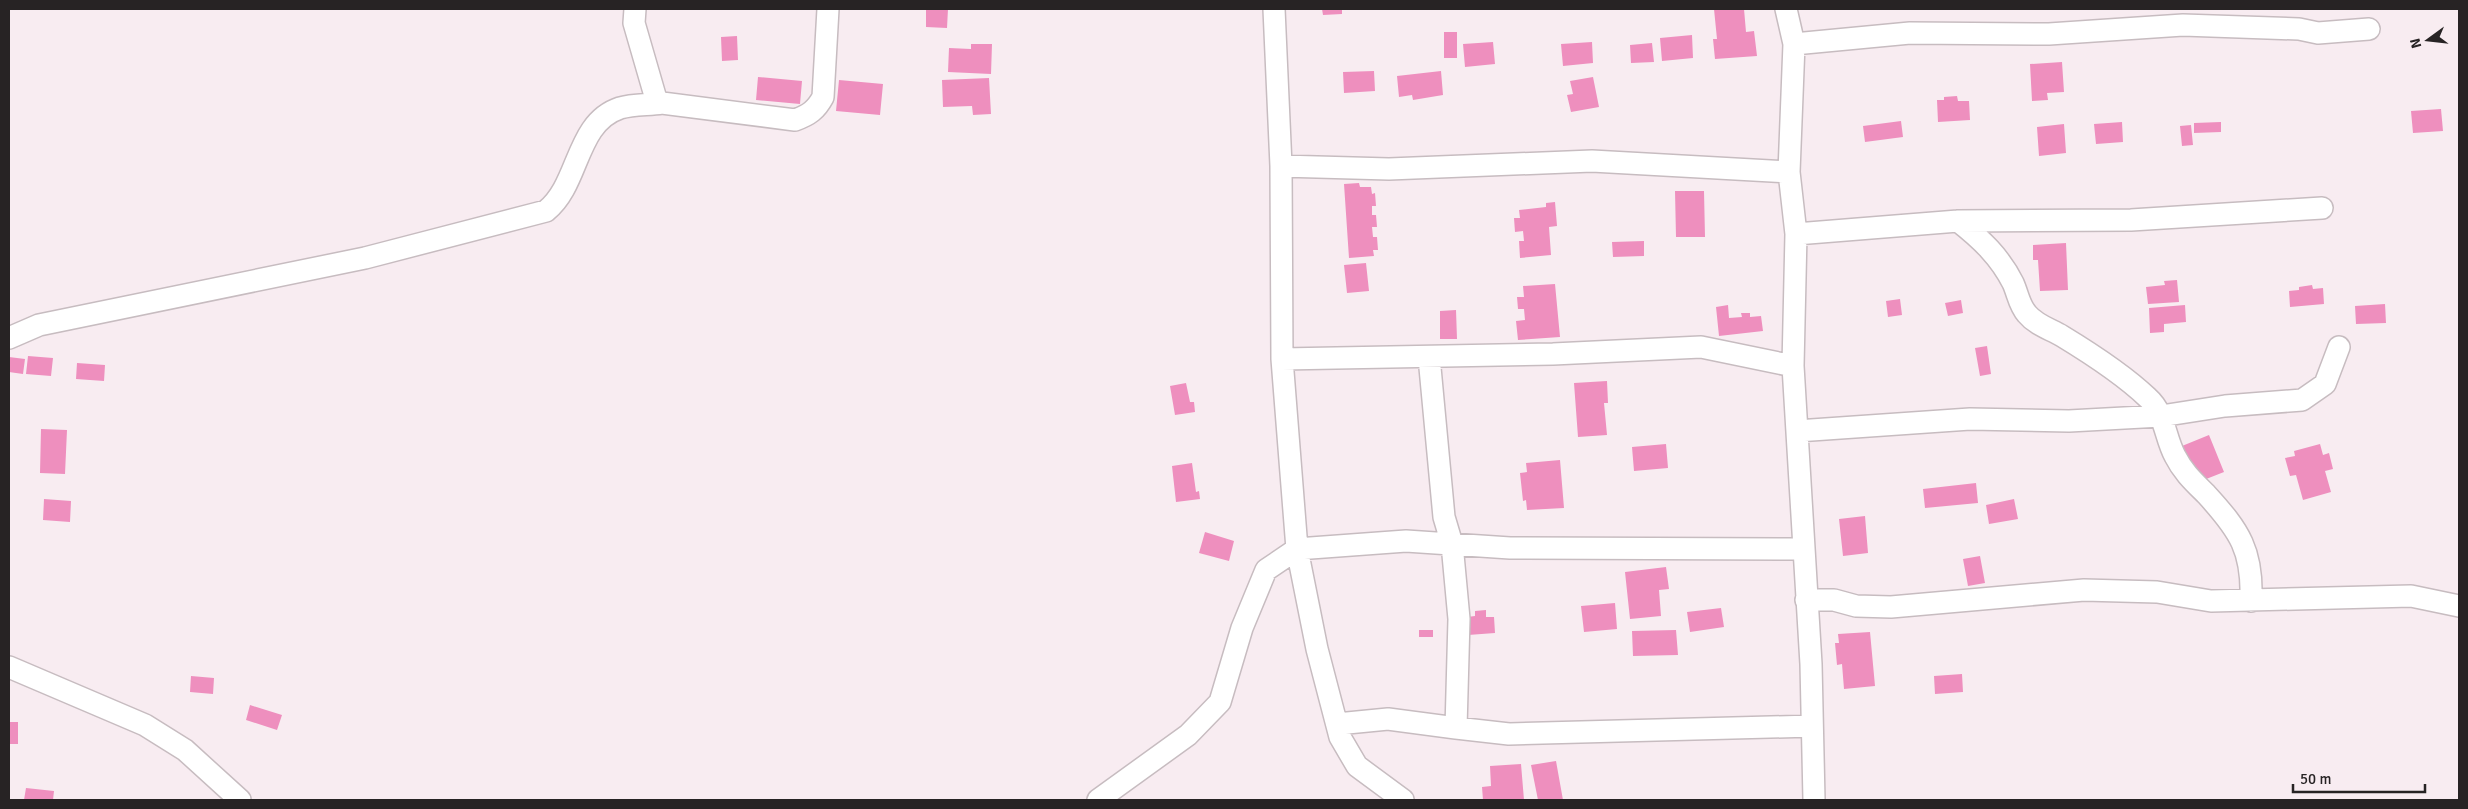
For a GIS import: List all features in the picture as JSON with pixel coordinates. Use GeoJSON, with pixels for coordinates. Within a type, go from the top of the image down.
{"type":"FeatureCollection","features":[{"type":"Feature","properties":{"kind":"street"},"geometry":{"type":"LineString","coordinates":[[636,9],[634,23],[656,99],[662,103]]}},
{"type":"Feature","properties":{"kind":"street"},"geometry":{"type":"LineString","coordinates":[[9,338],[39,325],[364,258],[546,211],[561,195],[587,138],[597,123],[610,112],[620,108],[662,103],[795,120],[806,116],[817,108],[823,97],[828,9]]}},
{"type":"Feature","properties":{"kind":"street"},"geometry":{"type":"LineString","coordinates":[[1274,9],[1281,166],[1282,359],[1297,549],[1317,649],[1340,737],[1356,766],[1403,800]]}},
{"type":"Feature","properties":{"kind":"street"},"geometry":{"type":"LineString","coordinates":[[1786,9],[1794,44],[1789,172],[1796,234],[1793,366],[1811,664],[1814,800]]}},
{"type":"Feature","properties":{"kind":"street"},"geometry":{"type":"LineString","coordinates":[[1794,44],[1910,33],[2049,34],[2183,25],[2299,29],[2318,33],[2369,29]]}},
{"type":"Feature","properties":{"kind":"street"},"geometry":{"type":"LineString","coordinates":[[1281,166],[1389,170],[1592,161],[1789,172]]}},
{"type":"Feature","properties":{"kind":"street"},"geometry":{"type":"LineString","coordinates":[[1796,234],[1958,221],[2131,220],[2322,208]]}},
{"type":"Feature","properties":{"kind":"street"},"geometry":{"type":"LineString","coordinates":[[1958,221],[1989,246],[2013,284],[2027,315],[2037,323],[2062,336],[2150,399],[2161,416],[2174,455],[2186,476],[2218,508],[2244,544],[2250,564],[2251,602]]}},
{"type":"Feature","properties":{"kind":"street"},"geometry":{"type":"LineString","coordinates":[[1282,359],[1429,357],[1701,348],[1793,366]]}},
{"type":"Feature","properties":{"kind":"street"},"geometry":{"type":"LineString","coordinates":[[1797,431],[1970,419],[2069,421],[2161,416],[2225,406],[2302,400],[2325,384],[2340,348]]}},
{"type":"Feature","properties":{"kind":"street"},"geometry":{"type":"LineString","coordinates":[[1429,357],[1444,517],[1452,544],[1459,619],[1456,728]]}},
{"type":"Feature","properties":{"kind":"street"},"geometry":{"type":"LineString","coordinates":[[1098,800],[1188,736],[1220,702],[1242,628],[1266,570],[1297,549],[1406,541],[1510,548],[1803,548]]}},
{"type":"Feature","properties":{"kind":"street"},"geometry":{"type":"LineString","coordinates":[[1806,600],[1834,600],[1856,606],[1891,607],[2084,590],[2157,592],[2211,601],[2251,602],[2411,596],[2459,606]]}},
{"type":"Feature","properties":{"kind":"street"},"geometry":{"type":"LineString","coordinates":[[9,667],[145,725],[186,750],[240,800]]}},
{"type":"Feature","properties":{"kind":"street"},"geometry":{"type":"LineString","coordinates":[[1337,724],[1388,719],[1509,734],[1812,726]]}},
{"type":"Feature","properties":{"kind":"building"},"geometry":{"type":"Polygon","coordinates":[[[926,9],[948,9],[947,28],[926,27],[926,9]]]}},
{"type":"Feature","properties":{"kind":"building"},"geometry":{"type":"Polygon","coordinates":[[[1322,9],[1342,9],[1342,14],[1323,15],[1322,9]]]}},
{"type":"Feature","properties":{"kind":"building"},"geometry":{"type":"Polygon","coordinates":[[[1714,9],[1744,9],[1746,32],[1754,31],[1757,56],[1715,59],[1713,39],[1717,39],[1714,9]]]}},
{"type":"Feature","properties":{"kind":"building"},"geometry":{"type":"Polygon","coordinates":[[[1444,32],[1457,32],[1457,58],[1444,58],[1444,32]]]}},
{"type":"Feature","properties":{"kind":"building"},"geometry":{"type":"Polygon","coordinates":[[[1692,35],[1693,58],[1662,61],[1660,38],[1692,35]]]}},
{"type":"Feature","properties":{"kind":"building"},"geometry":{"type":"Polygon","coordinates":[[[737,36],[738,60],[722,61],[721,37],[737,36]]]}},
{"type":"Feature","properties":{"kind":"building"},"geometry":{"type":"Polygon","coordinates":[[[1493,42],[1495,64],[1465,67],[1463,44],[1493,42]]]}},
{"type":"Feature","properties":{"kind":"building"},"geometry":{"type":"Polygon","coordinates":[[[1592,42],[1593,63],[1563,66],[1561,44],[1592,42]]]}},
{"type":"Feature","properties":{"kind":"building"},"geometry":{"type":"Polygon","coordinates":[[[1652,43],[1654,62],[1631,63],[1630,45],[1652,43]]]}},
{"type":"Feature","properties":{"kind":"building"},"geometry":{"type":"Polygon","coordinates":[[[971,44],[992,44],[991,74],[948,72],[949,48],[971,49],[971,44]]]}},
{"type":"Feature","properties":{"kind":"building"},"geometry":{"type":"Polygon","coordinates":[[[2062,62],[2064,92],[2047,93],[2048,100],[2032,101],[2030,64],[2062,62]]]}},
{"type":"Feature","properties":{"kind":"building"},"geometry":{"type":"Polygon","coordinates":[[[1374,71],[1375,91],[1344,93],[1343,72],[1374,71]]]}},
{"type":"Feature","properties":{"kind":"building"},"geometry":{"type":"Polygon","coordinates":[[[1441,71],[1443,95],[1413,100],[1412,95],[1399,97],[1397,76],[1441,71]]]}},
{"type":"Feature","properties":{"kind":"building"},"geometry":{"type":"Polygon","coordinates":[[[758,77],[802,81],[800,104],[756,100],[758,77]]]}},
{"type":"Feature","properties":{"kind":"building"},"geometry":{"type":"Polygon","coordinates":[[[1593,77],[1599,107],[1571,112],[1567,95],[1573,94],[1570,81],[1593,77]]]}},
{"type":"Feature","properties":{"kind":"building"},"geometry":{"type":"Polygon","coordinates":[[[989,78],[991,114],[973,115],[972,106],[943,107],[942,80],[989,78]]]}},
{"type":"Feature","properties":{"kind":"building"},"geometry":{"type":"Polygon","coordinates":[[[839,80],[883,84],[880,115],[836,111],[839,80]]]}},
{"type":"Feature","properties":{"kind":"building"},"geometry":{"type":"Polygon","coordinates":[[[1957,96],[1958,101],[1969,101],[1970,120],[1938,122],[1937,100],[1944,100],[1944,97],[1957,96]]]}},
{"type":"Feature","properties":{"kind":"building"},"geometry":{"type":"Polygon","coordinates":[[[2441,109],[2443,131],[2413,133],[2411,111],[2441,109]]]}},
{"type":"Feature","properties":{"kind":"building"},"geometry":{"type":"Polygon","coordinates":[[[1901,121],[1903,137],[1865,142],[1863,126],[1901,121]]]}},
{"type":"Feature","properties":{"kind":"building"},"geometry":{"type":"Polygon","coordinates":[[[2122,122],[2123,142],[2096,144],[2094,124],[2122,122]]]}},
{"type":"Feature","properties":{"kind":"building"},"geometry":{"type":"Polygon","coordinates":[[[2221,122],[2221,132],[2194,133],[2194,123],[2221,122]]]}},
{"type":"Feature","properties":{"kind":"building"},"geometry":{"type":"Polygon","coordinates":[[[2064,124],[2066,153],[2039,156],[2037,127],[2064,124]]]}},
{"type":"Feature","properties":{"kind":"building"},"geometry":{"type":"Polygon","coordinates":[[[2191,125],[2193,145],[2182,146],[2180,126],[2191,125]]]}},
{"type":"Feature","properties":{"kind":"building"},"geometry":{"type":"Polygon","coordinates":[[[1359,183],[1360,187],[1371,187],[1372,194],[1375,193],[1376,206],[1372,206],[1372,215],[1376,215],[1377,227],[1372,227],[1373,237],[1377,237],[1378,250],[1373,250],[1374,256],[1349,258],[1344,184],[1359,183]]]}},
{"type":"Feature","properties":{"kind":"building"},"geometry":{"type":"Polygon","coordinates":[[[1675,191],[1704,191],[1705,237],[1676,237],[1675,191]]]}},
{"type":"Feature","properties":{"kind":"building"},"geometry":{"type":"Polygon","coordinates":[[[1555,202],[1557,226],[1549,227],[1551,255],[1520,258],[1519,241],[1524,241],[1523,231],[1515,232],[1514,218],[1520,218],[1519,210],[1546,207],[1546,203],[1555,202]]]}},
{"type":"Feature","properties":{"kind":"building"},"geometry":{"type":"Polygon","coordinates":[[[1644,241],[1644,256],[1613,257],[1612,242],[1644,241]]]}},
{"type":"Feature","properties":{"kind":"building"},"geometry":{"type":"Polygon","coordinates":[[[2066,243],[2068,290],[2040,291],[2038,260],[2033,260],[2033,245],[2066,243]]]}},
{"type":"Feature","properties":{"kind":"building"},"geometry":{"type":"Polygon","coordinates":[[[1366,263],[1369,291],[1347,293],[1344,265],[1366,263]]]}},
{"type":"Feature","properties":{"kind":"building"},"geometry":{"type":"Polygon","coordinates":[[[2177,280],[2179,302],[2148,304],[2146,287],[2165,285],[2164,281],[2177,280]]]}},
{"type":"Feature","properties":{"kind":"building"},"geometry":{"type":"Polygon","coordinates":[[[1555,284],[1560,337],[1518,340],[1516,321],[1525,320],[1524,309],[1518,309],[1517,297],[1524,297],[1523,286],[1555,284]]]}},
{"type":"Feature","properties":{"kind":"building"},"geometry":{"type":"Polygon","coordinates":[[[2312,285],[2313,289],[2323,288],[2324,304],[2290,307],[2289,291],[2299,290],[2299,287],[2312,285]]]}},
{"type":"Feature","properties":{"kind":"building"},"geometry":{"type":"Polygon","coordinates":[[[1900,299],[1902,315],[1888,317],[1886,301],[1900,299]]]}},
{"type":"Feature","properties":{"kind":"building"},"geometry":{"type":"Polygon","coordinates":[[[1961,300],[1963,313],[1948,316],[1945,303],[1961,300]]]}},
{"type":"Feature","properties":{"kind":"building"},"geometry":{"type":"Polygon","coordinates":[[[2385,304],[2386,323],[2356,324],[2355,306],[2385,304]]]}},
{"type":"Feature","properties":{"kind":"building"},"geometry":{"type":"Polygon","coordinates":[[[1728,305],[1729,318],[1742,317],[1741,313],[1750,313],[1750,317],[1761,316],[1763,331],[1719,336],[1716,307],[1728,305]]]}},
{"type":"Feature","properties":{"kind":"building"},"geometry":{"type":"Polygon","coordinates":[[[2185,305],[2186,322],[2164,324],[2164,332],[2150,333],[2149,308],[2185,305]]]}},
{"type":"Feature","properties":{"kind":"building"},"geometry":{"type":"Polygon","coordinates":[[[1456,310],[1457,339],[1440,339],[1440,311],[1456,310]]]}},
{"type":"Feature","properties":{"kind":"building"},"geometry":{"type":"Polygon","coordinates":[[[1987,346],[1991,374],[1980,376],[1975,348],[1987,346]]]}},
{"type":"Feature","properties":{"kind":"building"},"geometry":{"type":"Polygon","coordinates":[[[28,356],[53,358],[51,376],[26,374],[28,356]]]}},
{"type":"Feature","properties":{"kind":"building"},"geometry":{"type":"Polygon","coordinates":[[[9,357],[25,359],[23,374],[9,372],[9,357]]]}},
{"type":"Feature","properties":{"kind":"building"},"geometry":{"type":"Polygon","coordinates":[[[77,363],[105,365],[104,381],[76,379],[77,363]]]}},
{"type":"Feature","properties":{"kind":"building"},"geometry":{"type":"Polygon","coordinates":[[[1607,381],[1608,403],[1604,403],[1607,435],[1578,437],[1574,383],[1607,381]]]}},
{"type":"Feature","properties":{"kind":"building"},"geometry":{"type":"Polygon","coordinates":[[[1186,383],[1190,402],[1194,402],[1195,412],[1175,415],[1170,386],[1186,383]]]}},
{"type":"Feature","properties":{"kind":"building"},"geometry":{"type":"Polygon","coordinates":[[[41,429],[67,430],[65,474],[40,473],[41,429]]]}},
{"type":"Feature","properties":{"kind":"building"},"geometry":{"type":"Polygon","coordinates":[[[2209,435],[2224,472],[2196,483],[2182,446],[2209,435]]]}},
{"type":"Feature","properties":{"kind":"building"},"geometry":{"type":"Polygon","coordinates":[[[1666,444],[1668,468],[1634,471],[1632,447],[1666,444]]]}},
{"type":"Feature","properties":{"kind":"building"},"geometry":{"type":"Polygon","coordinates":[[[2320,444],[2323,455],[2329,453],[2333,469],[2325,471],[2331,492],[2303,500],[2296,475],[2290,476],[2285,458],[2295,456],[2294,451],[2320,444]]]}},
{"type":"Feature","properties":{"kind":"building"},"geometry":{"type":"Polygon","coordinates":[[[1560,460],[1564,508],[1527,510],[1526,500],[1523,501],[1520,473],[1527,472],[1526,463],[1560,460]]]}},
{"type":"Feature","properties":{"kind":"building"},"geometry":{"type":"Polygon","coordinates":[[[1192,463],[1196,492],[1199,491],[1200,499],[1176,502],[1172,466],[1192,463]]]}},
{"type":"Feature","properties":{"kind":"building"},"geometry":{"type":"Polygon","coordinates":[[[1976,483],[1978,503],[1925,508],[1923,489],[1976,483]]]}},
{"type":"Feature","properties":{"kind":"building"},"geometry":{"type":"Polygon","coordinates":[[[44,499],[71,501],[70,522],[43,520],[44,499]]]}},
{"type":"Feature","properties":{"kind":"building"},"geometry":{"type":"Polygon","coordinates":[[[2014,499],[2018,519],[1989,524],[1986,505],[2014,499]]]}},
{"type":"Feature","properties":{"kind":"building"},"geometry":{"type":"Polygon","coordinates":[[[1865,516],[1868,553],[1843,556],[1839,519],[1865,516]]]}},
{"type":"Feature","properties":{"kind":"building"},"geometry":{"type":"Polygon","coordinates":[[[1205,532],[1234,541],[1229,561],[1199,553],[1205,532]]]}},
{"type":"Feature","properties":{"kind":"building"},"geometry":{"type":"Polygon","coordinates":[[[1980,556],[1985,583],[1968,586],[1963,559],[1980,556]]]}},
{"type":"Feature","properties":{"kind":"building"},"geometry":{"type":"Polygon","coordinates":[[[1666,567],[1669,589],[1659,590],[1661,616],[1630,619],[1625,572],[1666,567]]]}},
{"type":"Feature","properties":{"kind":"building"},"geometry":{"type":"Polygon","coordinates":[[[1615,603],[1617,629],[1584,632],[1581,606],[1615,603]]]}},
{"type":"Feature","properties":{"kind":"building"},"geometry":{"type":"Polygon","coordinates":[[[1721,608],[1724,627],[1690,632],[1687,612],[1721,608]]]}},
{"type":"Feature","properties":{"kind":"building"},"geometry":{"type":"Polygon","coordinates":[[[1486,610],[1486,617],[1494,617],[1495,633],[1468,635],[1467,617],[1475,616],[1475,611],[1486,610]]]}},
{"type":"Feature","properties":{"kind":"building"},"geometry":{"type":"Polygon","coordinates":[[[1419,630],[1433,630],[1433,637],[1419,637],[1419,630]]]}},
{"type":"Feature","properties":{"kind":"building"},"geometry":{"type":"Polygon","coordinates":[[[1676,630],[1678,655],[1633,656],[1632,631],[1676,630]]]}},
{"type":"Feature","properties":{"kind":"building"},"geometry":{"type":"Polygon","coordinates":[[[1870,632],[1875,686],[1844,689],[1842,664],[1837,665],[1835,643],[1839,643],[1838,634],[1870,632]]]}},
{"type":"Feature","properties":{"kind":"building"},"geometry":{"type":"Polygon","coordinates":[[[1962,674],[1963,692],[1935,694],[1934,676],[1962,674]]]}},
{"type":"Feature","properties":{"kind":"building"},"geometry":{"type":"Polygon","coordinates":[[[191,676],[214,678],[213,694],[190,692],[191,676]]]}},
{"type":"Feature","properties":{"kind":"building"},"geometry":{"type":"Polygon","coordinates":[[[250,705],[282,715],[277,730],[246,720],[250,705]]]}},
{"type":"Feature","properties":{"kind":"building"},"geometry":{"type":"Polygon","coordinates":[[[9,722],[18,722],[18,744],[9,744],[9,722]]]}},
{"type":"Feature","properties":{"kind":"building"},"geometry":{"type":"Polygon","coordinates":[[[1556,761],[1563,800],[1538,800],[1531,765],[1556,761]]]}},
{"type":"Feature","properties":{"kind":"building"},"geometry":{"type":"Polygon","coordinates":[[[1521,764],[1524,800],[1483,800],[1482,787],[1491,786],[1490,766],[1521,764]]]}},
{"type":"Feature","properties":{"kind":"building"},"geometry":{"type":"Polygon","coordinates":[[[26,788],[54,791],[53,800],[24,800],[26,788]]]}}]}
